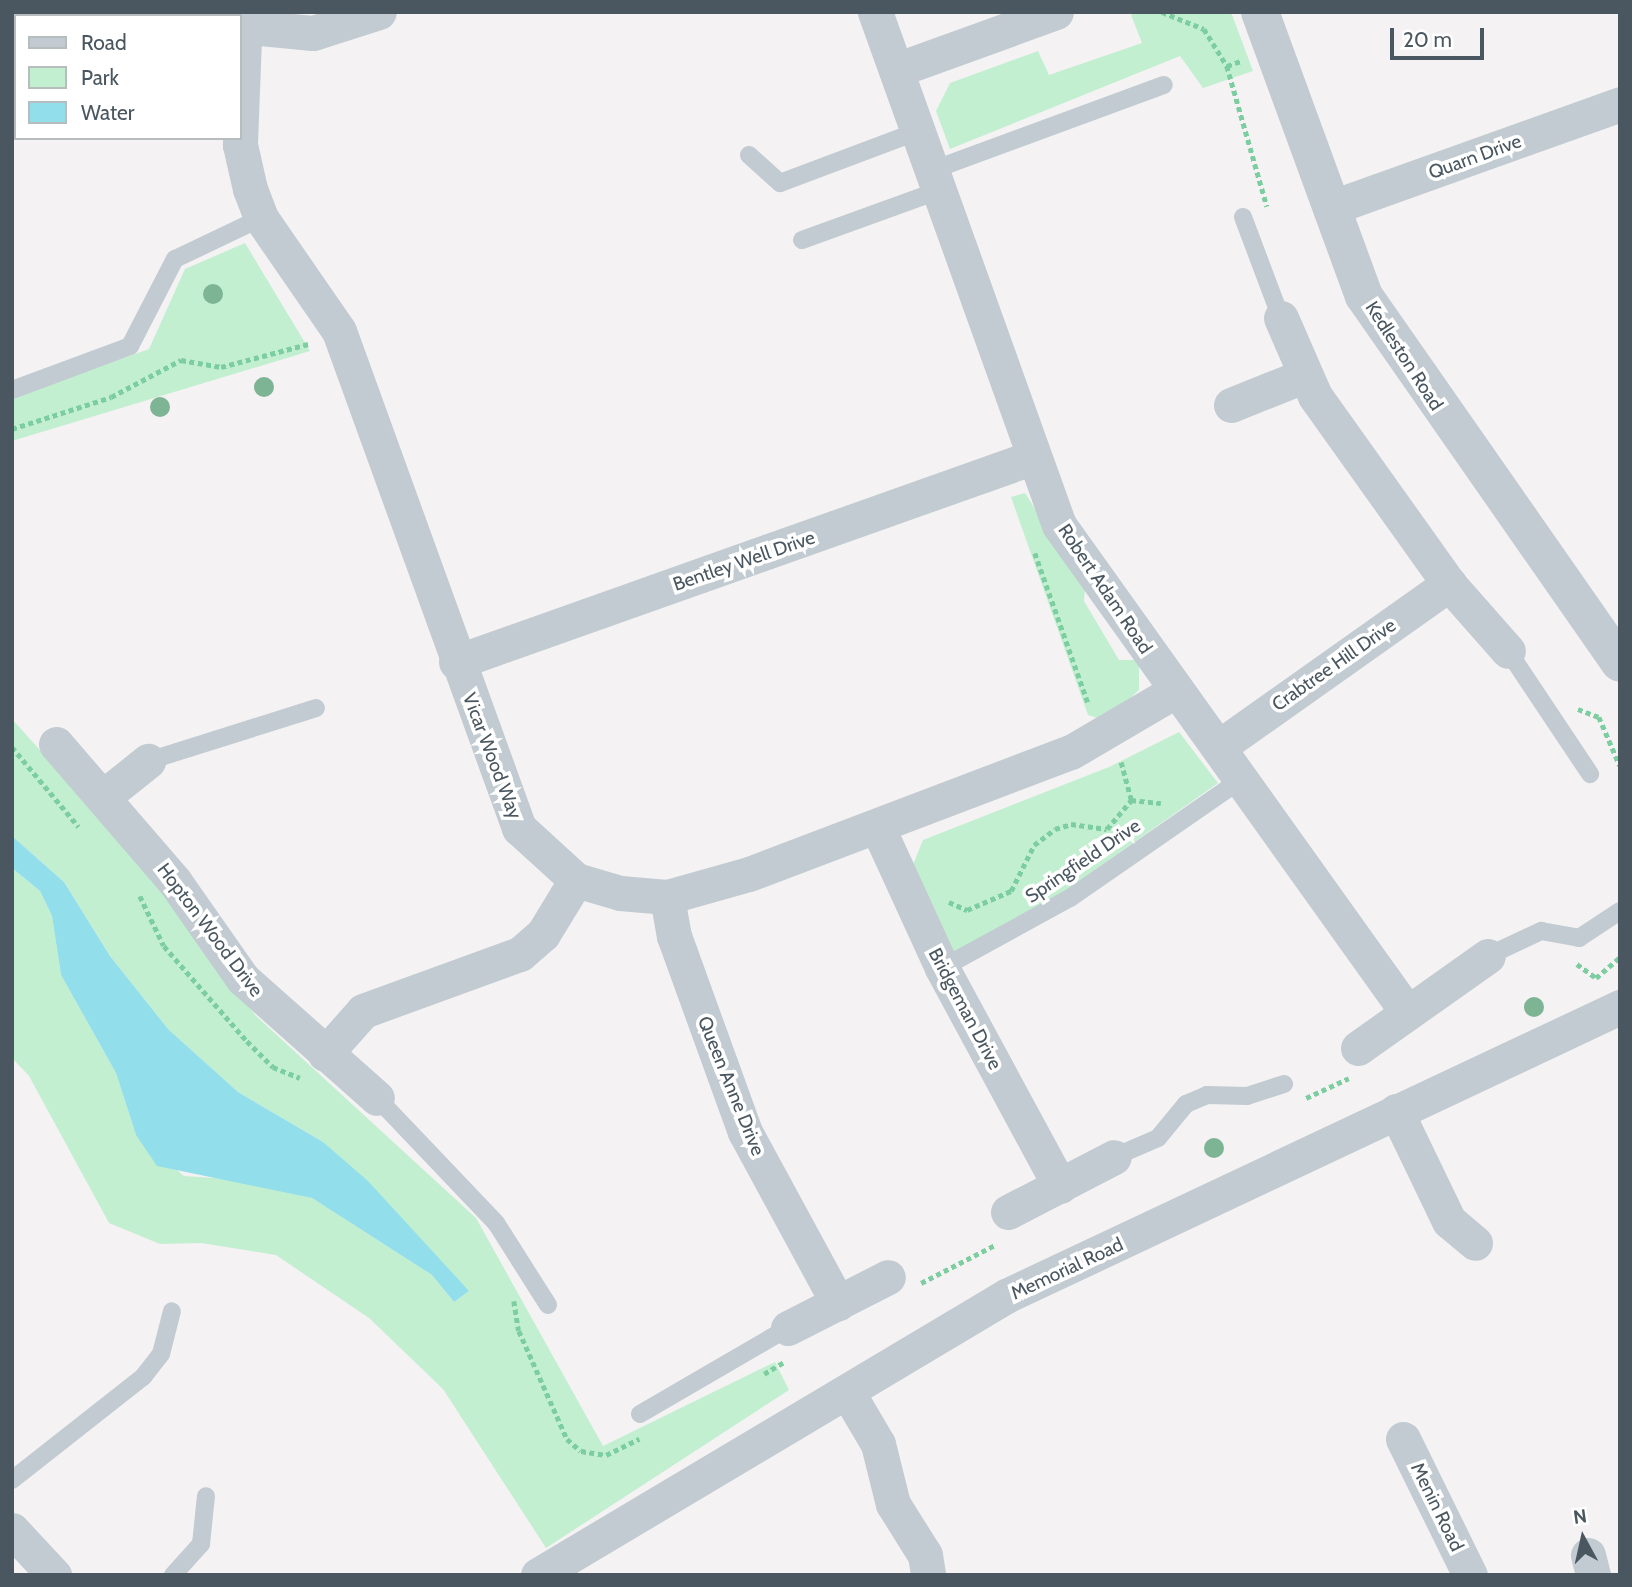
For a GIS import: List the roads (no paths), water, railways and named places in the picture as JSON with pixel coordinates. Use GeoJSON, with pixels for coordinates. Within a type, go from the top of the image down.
{"type":"FeatureCollection","features":[{"type":"Feature","properties":{"kind":"street"},"geometry":{"type":"LineString","coordinates":[[243,21],[313,33],[379,12]]}},
{"type":"Feature","properties":{"kind":"street","name":"Robert Adam Road"},"geometry":{"type":"LineString","coordinates":[[875,12],[1031,458],[1059,525],[1175,691],[1220,746],[1407,1012]]}},
{"type":"Feature","properties":{"kind":"street"},"geometry":{"type":"LineString","coordinates":[[896,70],[1056,12]]}},
{"type":"Feature","properties":{"kind":"street","name":"Kedleston Road"},"geometry":{"type":"LineString","coordinates":[[1260,12],[1330,208],[1387,335],[1620,663]]}},
{"type":"Feature","properties":{"kind":"street","name":"Vicar Wood Way"},"geometry":{"type":"LineString","coordinates":[[242,62],[243,21]]}},
{"type":"Feature","properties":{"kind":"street","name":"Quarn Drive"},"geometry":{"type":"LineString","coordinates":[[1330,208],[1620,104]]}},
{"type":"Feature","properties":{"kind":"street","name":"Vicar Wood Way"},"geometry":{"type":"LineString","coordinates":[[240,140],[261,218],[339,331],[456,662],[519,828],[576,880],[620,893],[667,897],[878,828],[1071,752],[1175,691]]}},
{"type":"Feature","properties":{"kind":"street"},"geometry":{"type":"LineString","coordinates":[[1281,318],[1304,376],[1448,584],[1508,651]]}},
{"type":"Feature","properties":{"kind":"street"},"geometry":{"type":"LineString","coordinates":[[1231,405],[1304,376]]}},
{"type":"Feature","properties":{"kind":"street","name":"Bentley Well Drive"},"geometry":{"type":"LineString","coordinates":[[456,662],[1031,458]]}},
{"type":"Feature","properties":{"kind":"street","name":"Crabtree Hill Drive"},"geometry":{"type":"LineString","coordinates":[[1220,746],[1448,584]]}},
{"type":"Feature","properties":{"kind":"street","name":"Hopton Wood Drive"},"geometry":{"type":"LineString","coordinates":[[56,744],[175,881],[243,979],[377,1098]]}},
{"type":"Feature","properties":{"kind":"street"},"geometry":{"type":"LineString","coordinates":[[103,797],[148,761]]}},
{"type":"Feature","properties":{"kind":"street","name":"Bridgeman Drive"},"geometry":{"type":"LineString","coordinates":[[878,828],[942,968],[1060,1186]]}},
{"type":"Feature","properties":{"kind":"street"},"geometry":{"type":"LineString","coordinates":[[325,1054],[363,1011],[520,954],[544,934],[576,880]]}},
{"type":"Feature","properties":{"kind":"street","name":"Queen Anne Drive"},"geometry":{"type":"LineString","coordinates":[[667,897],[674,936],[745,1132],[838,1303]]}},
{"type":"Feature","properties":{"kind":"street"},"geometry":{"type":"LineString","coordinates":[[1359,1048],[1488,956]]}},
{"type":"Feature","properties":{"kind":"street","name":"Memorial Road"},"geometry":{"type":"LineString","coordinates":[[538,1575],[848,1393],[1006,1296],[1620,1007]]}},
{"type":"Feature","properties":{"kind":"street"},"geometry":{"type":"LineString","coordinates":[[1396,1111],[1450,1222],[1475,1243]]}},
{"type":"Feature","properties":{"kind":"street"},"geometry":{"type":"LineString","coordinates":[[1008,1212],[1114,1157]]}},
{"type":"Feature","properties":{"kind":"street"},"geometry":{"type":"LineString","coordinates":[[788,1328],[888,1277]]}},
{"type":"Feature","properties":{"kind":"street"},"geometry":{"type":"LineString","coordinates":[[848,1393],[878,1444],[893,1504],[925,1555],[928,1575]]}},
{"type":"Feature","properties":{"kind":"street","name":"Menin Road"},"geometry":{"type":"LineString","coordinates":[[1403,1439],[1470,1575]]}},
{"type":"Feature","properties":{"kind":"street"},"geometry":{"type":"LineString","coordinates":[[12,1530],[54,1575]]}},
{"type":"Feature","properties":{"kind":"lane"},"geometry":{"type":"LineString","coordinates":[[802,240],[934,181],[1164,85]]}},
{"type":"Feature","properties":{"kind":"lane"},"geometry":{"type":"LineString","coordinates":[[749,155],[780,183],[916,132]]}},
{"type":"Feature","properties":{"kind":"lane"},"geometry":{"type":"LineString","coordinates":[[1243,217],[1281,318]]}},
{"type":"Feature","properties":{"kind":"lane"},"geometry":{"type":"LineString","coordinates":[[12,390],[131,346],[175,259],[261,218]]}},
{"type":"Feature","properties":{"kind":"lane"},"geometry":{"type":"LineString","coordinates":[[1508,651],[1590,774]]}},
{"type":"Feature","properties":{"kind":"lane"},"geometry":{"type":"LineString","coordinates":[[148,761],[316,708]]}},
{"type":"Feature","properties":{"kind":"lane","name":"Springfield Drive"},"geometry":{"type":"LineString","coordinates":[[942,968],[1070,898],[1242,779]]}},
{"type":"Feature","properties":{"kind":"lane"},"geometry":{"type":"LineString","coordinates":[[1488,956],[1541,931],[1579,938],[1620,911]]}},
{"type":"Feature","properties":{"kind":"lane"},"geometry":{"type":"LineString","coordinates":[[1114,1157],[1158,1138],[1186,1104],[1207,1095],[1247,1096],[1284,1083]]}},
{"type":"Feature","properties":{"kind":"lane"},"geometry":{"type":"LineString","coordinates":[[377,1098],[496,1223],[548,1305]]}},
{"type":"Feature","properties":{"kind":"lane"},"geometry":{"type":"LineString","coordinates":[[12,1480],[143,1377],[161,1354],[172,1311]]}},
{"type":"Feature","properties":{"kind":"lane"},"geometry":{"type":"LineString","coordinates":[[640,1414],[788,1328]]}},
{"type":"Feature","properties":{"kind":"lane"},"geometry":{"type":"LineString","coordinates":[[173,1575],[201,1544],[206,1496]]}},
{"type":"Feature","properties":{"kind":"water"},"geometry":{"type":"Polygon","coordinates":[[[12,836],[64,882],[110,956],[168,1029],[238,1092],[323,1142],[368,1181],[469,1291],[454,1302],[432,1275],[312,1198],[157,1166],[136,1135],[116,1073],[61,975],[52,916],[40,891],[12,868],[12,836]]]}}]}
